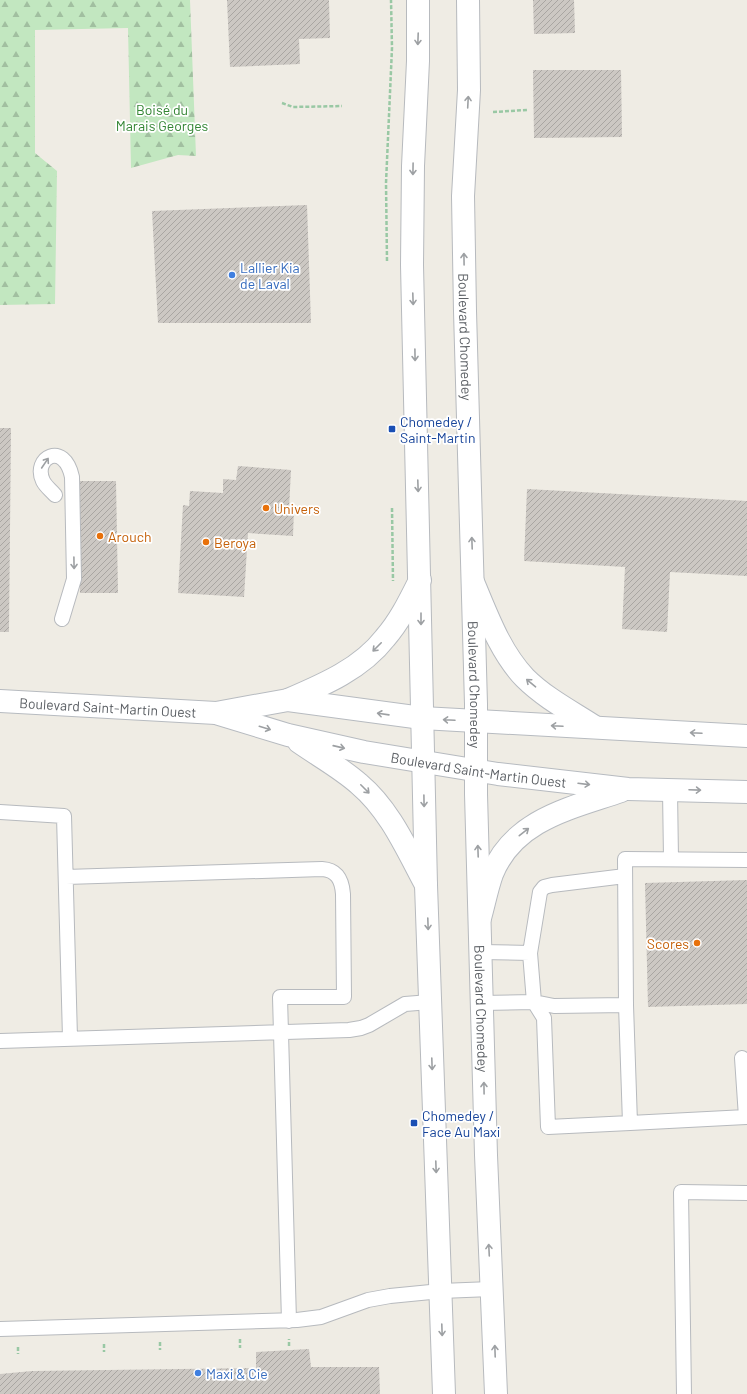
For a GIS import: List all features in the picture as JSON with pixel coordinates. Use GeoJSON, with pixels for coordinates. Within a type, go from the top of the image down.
{"type":"FeatureCollection","features":[{"type":"Feature","properties":{"kind":"street"},"geometry":{"type":"LineString","coordinates":[[418,0],[419,28],[413,166],[412,230],[426,885],[444,1394]]}},
{"type":"Feature","properties":{"kind":"street","name":"Boulevard Chomedey"},"geometry":{"type":"LineString","coordinates":[[468,0],[469,90],[464,196],[486,1162],[496,1394]]}},
{"type":"Feature","properties":{"kind":"street"},"geometry":{"type":"LineString","coordinates":[[288,700],[311,690],[358,664],[376,648],[386,638],[400,617],[420,580]]}},
{"type":"Feature","properties":{"kind":"street"},"geometry":{"type":"LineString","coordinates":[[473,582],[496,635],[510,659],[526,679],[596,728]]}},
{"type":"Feature","properties":{"kind":"street","name":"Boulevard Saint-Martin Ouest"},"geometry":{"type":"LineString","coordinates":[[0,701],[216,713],[288,700],[422,718],[747,736]]}},
{"type":"Feature","properties":{"kind":"street","name":"Boulevard Saint-Martin Ouest"},"geometry":{"type":"LineString","coordinates":[[216,713],[288,735],[364,752],[476,770],[628,788],[747,792]]}},
{"type":"Feature","properties":{"kind":"street"},"geometry":{"type":"LineString","coordinates":[[288,735],[347,775],[372,797],[393,826],[426,885]]}},
{"type":"Feature","properties":{"kind":"street"},"geometry":{"type":"LineString","coordinates":[[480,918],[492,874],[506,852],[523,832],[558,812],[628,788]]}},
{"type":"Feature","properties":{"kind":"lane"},"geometry":{"type":"LineString","coordinates":[[55,495],[47,487],[41,475],[43,463],[47,458],[52,456],[58,456],[64,459],[72,477],[74,579],[62,619]]}},
{"type":"Feature","properties":{"kind":"lane"},"geometry":{"type":"LineString","coordinates":[[670,790],[671,859]]}},
{"type":"Feature","properties":{"kind":"lane"},"geometry":{"type":"LineString","coordinates":[[0,812],[64,816],[70,1038]]}},
{"type":"Feature","properties":{"kind":"lane"},"geometry":{"type":"LineString","coordinates":[[630,1123],[626,1005],[625,859],[747,860]]}},
{"type":"Feature","properties":{"kind":"lane"},"geometry":{"type":"LineString","coordinates":[[66,878],[322,869],[327,869],[337,874],[342,886],[343,894],[344,997],[280,997],[289,1321]]}},
{"type":"Feature","properties":{"kind":"lane"},"geometry":{"type":"LineString","coordinates":[[625,876],[552,885],[544,887],[540,892],[530,953],[534,1002],[544,1018],[548,1128],[746,1117],[742,1058]]}},
{"type":"Feature","properties":{"kind":"lane"},"geometry":{"type":"LineString","coordinates":[[481,952],[530,953]]}},
{"type":"Feature","properties":{"kind":"lane"},"geometry":{"type":"LineString","coordinates":[[0,1041],[361,1028],[376,1022],[405,1004],[430,1002]]}},
{"type":"Feature","properties":{"kind":"lane"},"geometry":{"type":"LineString","coordinates":[[482,1003],[534,1002],[554,1006],[626,1005]]}},
{"type":"Feature","properties":{"kind":"lane"},"geometry":{"type":"LineString","coordinates":[[684,1394],[681,1192],[747,1192]]}},
{"type":"Feature","properties":{"kind":"lane"},"geometry":{"type":"LineString","coordinates":[[0,1329],[289,1321],[321,1317],[377,1298],[441,1291],[491,1289]]}},
{"type":"Feature","properties":{"kind":"path"},"geometry":{"type":"LineString","coordinates":[[282,103],[293,108],[342,106]]}},
{"type":"Feature","properties":{"kind":"path"},"geometry":{"type":"LineString","coordinates":[[493,112],[527,110]]}},
{"type":"Feature","properties":{"kind":"green space","name":"Boisé du Marais Georges"},"geometry":{"type":"Polygon","coordinates":[[[0,0],[190,0],[196,156],[178,155],[131,168],[128,28],[35,30],[35,153],[57,171],[55,304],[0,305],[0,0]]]}},
{"type":"Feature","properties":{"kind":"building"},"geometry":{"type":"Polygon","coordinates":[[[227,0],[329,0],[330,38],[299,39],[300,64],[230,67],[227,0]]]}},
{"type":"Feature","properties":{"kind":"building"},"geometry":{"type":"Polygon","coordinates":[[[533,0],[574,0],[575,33],[534,34],[533,0]]]}},
{"type":"Feature","properties":{"kind":"building"},"geometry":{"type":"Polygon","coordinates":[[[533,70],[621,70],[622,137],[534,138],[533,70]]]}},
{"type":"Feature","properties":{"kind":"building"},"geometry":{"type":"Polygon","coordinates":[[[307,205],[311,323],[158,323],[152,211],[307,205]]]}},
{"type":"Feature","properties":{"kind":"building"},"geometry":{"type":"Polygon","coordinates":[[[0,428],[11,428],[9,632],[0,632],[0,428]]]}},
{"type":"Feature","properties":{"kind":"building"},"geometry":{"type":"Polygon","coordinates":[[[238,466],[291,470],[289,509],[294,509],[293,536],[248,533],[244,597],[178,593],[183,505],[189,506],[190,491],[223,493],[223,479],[236,480],[238,466]]]}},
{"type":"Feature","properties":{"kind":"building"},"geometry":{"type":"Polygon","coordinates":[[[79,481],[116,481],[118,593],[80,593],[79,481]]]}},
{"type":"Feature","properties":{"kind":"building"},"geometry":{"type":"Polygon","coordinates":[[[527,489],[747,501],[747,576],[670,572],[667,632],[622,629],[625,567],[524,561],[527,489]]]}},
{"type":"Feature","properties":{"kind":"building","name":"Scores"},"geometry":{"type":"Polygon","coordinates":[[[747,880],[747,1004],[648,1007],[645,883],[747,880]]]}},
{"type":"Feature","properties":{"kind":"building","name":"Maxi & Cie"},"geometry":{"type":"Polygon","coordinates":[[[309,1349],[311,1367],[379,1367],[380,1394],[0,1394],[0,1374],[32,1371],[256,1368],[256,1352],[309,1349]]]}},
{"type":"Feature","properties":{"kind":"place","name":"Lallier Kia de Laval"},"geometry":{"type":"Point","coordinates":[232,275]}},
{"type":"Feature","properties":{"kind":"place","name":"Chomedey / Saint-Martin"},"geometry":{"type":"Point","coordinates":[392,429]}},
{"type":"Feature","properties":{"kind":"place","name":"Univers"},"geometry":{"type":"Point","coordinates":[266,508]}},
{"type":"Feature","properties":{"kind":"place","name":"Arouch"},"geometry":{"type":"Point","coordinates":[100,536]}},
{"type":"Feature","properties":{"kind":"place","name":"Beroya"},"geometry":{"type":"Point","coordinates":[206,542]}},
{"type":"Feature","properties":{"kind":"place","name":"Scores"},"geometry":{"type":"Point","coordinates":[697,943]}},
{"type":"Feature","properties":{"kind":"place","name":"Chomedey / Face Au Maxi"},"geometry":{"type":"Point","coordinates":[414,1123]}},
{"type":"Feature","properties":{"kind":"place","name":"Maxi & Cie"},"geometry":{"type":"Point","coordinates":[198,1373]}}]}
